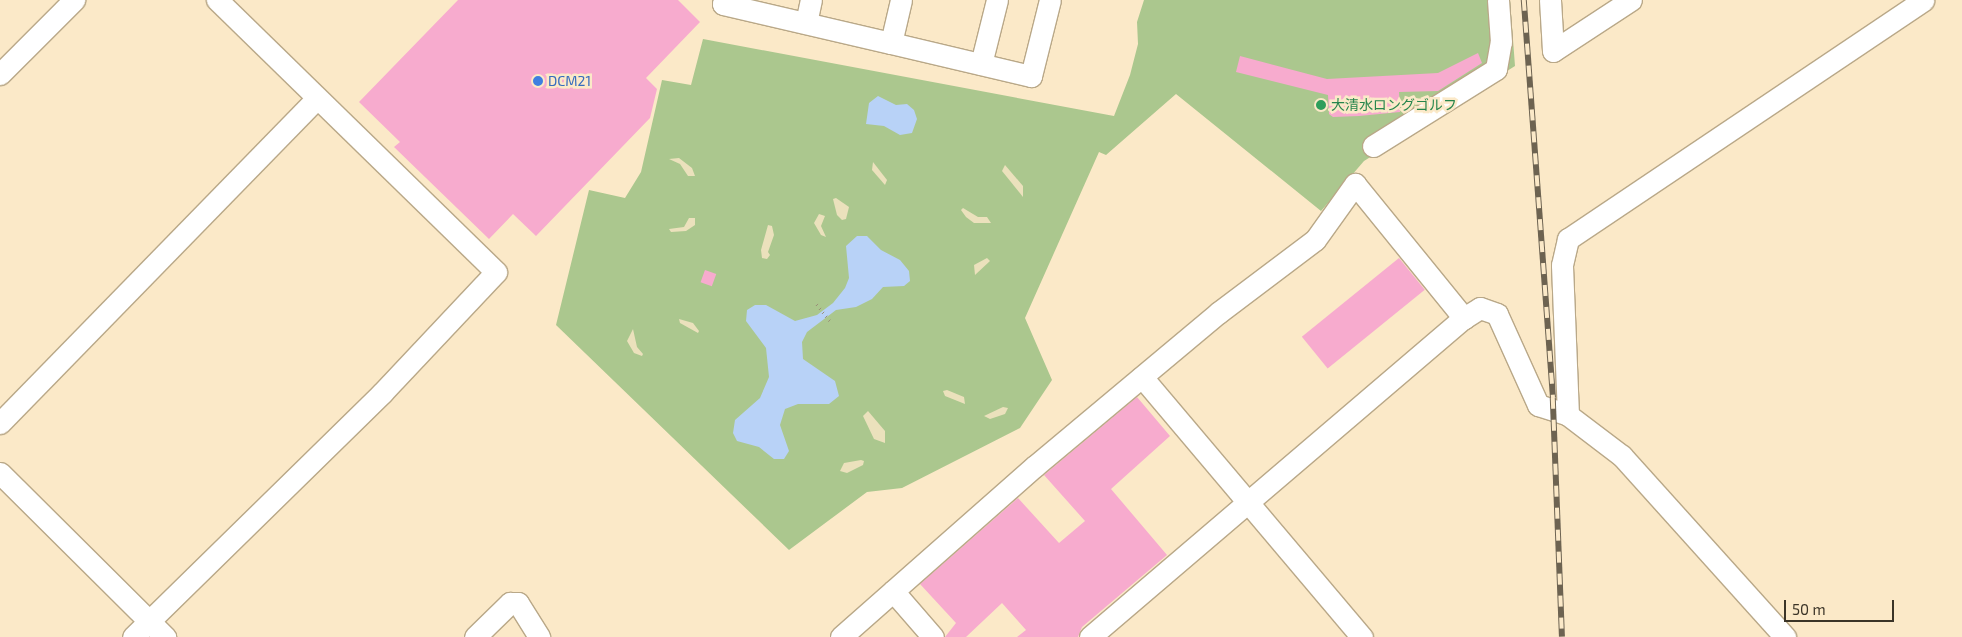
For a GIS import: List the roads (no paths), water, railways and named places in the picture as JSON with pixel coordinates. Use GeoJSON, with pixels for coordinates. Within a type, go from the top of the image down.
{"type":"FeatureCollection","features":[{"type":"Feature","properties":{"kind":"street"},"geometry":{"type":"LineString","coordinates":[[0,74],[74,0]]}},
{"type":"Feature","properties":{"kind":"street"},"geometry":{"type":"LineString","coordinates":[[134,637],[149,620],[382,393],[496,272],[316,99],[217,0]]}},
{"type":"Feature","properties":{"kind":"street"},"geometry":{"type":"LineString","coordinates":[[724,0],[723,4],[1031,76],[1050,0]]}},
{"type":"Feature","properties":{"kind":"street"},"geometry":{"type":"LineString","coordinates":[[806,23],[811,0]]}},
{"type":"Feature","properties":{"kind":"street"},"geometry":{"type":"LineString","coordinates":[[891,43],[901,0]]}},
{"type":"Feature","properties":{"kind":"street"},"geometry":{"type":"LineString","coordinates":[[982,64],[996,0]]}},
{"type":"Feature","properties":{"kind":"street"},"geometry":{"type":"LineString","coordinates":[[1374,146],[1496,69],[1501,42],[1498,0]]}},
{"type":"Feature","properties":{"kind":"street"},"geometry":{"type":"LineString","coordinates":[[1550,0],[1553,50],[1630,0]]}},
{"type":"Feature","properties":{"kind":"street"},"geometry":{"type":"LineString","coordinates":[[1568,415],[1562,265],[1568,239],[1922,0]]}},
{"type":"Feature","properties":{"kind":"street"},"geometry":{"type":"LineString","coordinates":[[0,423],[316,99]]}},
{"type":"Feature","properties":{"kind":"street"},"geometry":{"type":"LineString","coordinates":[[841,637],[1035,466],[1218,313],[1315,240],[1354,184],[1464,318]]}},
{"type":"Feature","properties":{"kind":"street"},"geometry":{"type":"LineString","coordinates":[[1090,637],[1247,501],[1464,318],[1480,308],[1497,314],[1538,405],[1568,415],[1622,456],[1785,637]]}},
{"type":"Feature","properties":{"kind":"street"},"geometry":{"type":"LineString","coordinates":[[1142,377],[1362,637]]}},
{"type":"Feature","properties":{"kind":"street"},"geometry":{"type":"LineString","coordinates":[[0,473],[165,637]]}},
{"type":"Feature","properties":{"kind":"street"},"geometry":{"type":"LineString","coordinates":[[894,591],[933,637]]}},
{"type":"Feature","properties":{"kind":"street"},"geometry":{"type":"LineString","coordinates":[[475,637],[510,602],[518,603],[540,637]]}},
{"type":"Feature","properties":{"kind":"water"},"geometry":{"type":"Polygon","coordinates":[[[878,96],[896,105],[907,104],[914,110],[917,119],[912,133],[900,135],[884,126],[866,124],[869,103],[878,96]]]}},
{"type":"Feature","properties":{"kind":"water"},"geometry":{"type":"Polygon","coordinates":[[[857,236],[867,236],[881,250],[900,260],[909,271],[910,281],[904,286],[883,287],[872,299],[856,307],[836,310],[807,332],[802,342],[803,359],[835,381],[839,396],[829,404],[798,404],[785,409],[780,425],[789,451],[784,459],[774,459],[759,447],[737,441],[733,433],[735,420],[760,398],[769,377],[766,348],[746,321],[747,310],[755,305],[766,305],[795,321],[817,315],[833,303],[845,288],[849,278],[846,246],[857,236]]]}},
{"type":"Feature","properties":{"kind":"railway"},"geometry":{"type":"LineString","coordinates":[[1524,0],[1553,398],[1562,637]]}},
{"type":"Feature","properties":{"kind":"place","name":"DCM21"},"geometry":{"type":"Point","coordinates":[538,81]}},
{"type":"Feature","properties":{"kind":"place","name":"大清水ロングゴルフ"},"geometry":{"type":"Point","coordinates":[1321,105]}}]}
